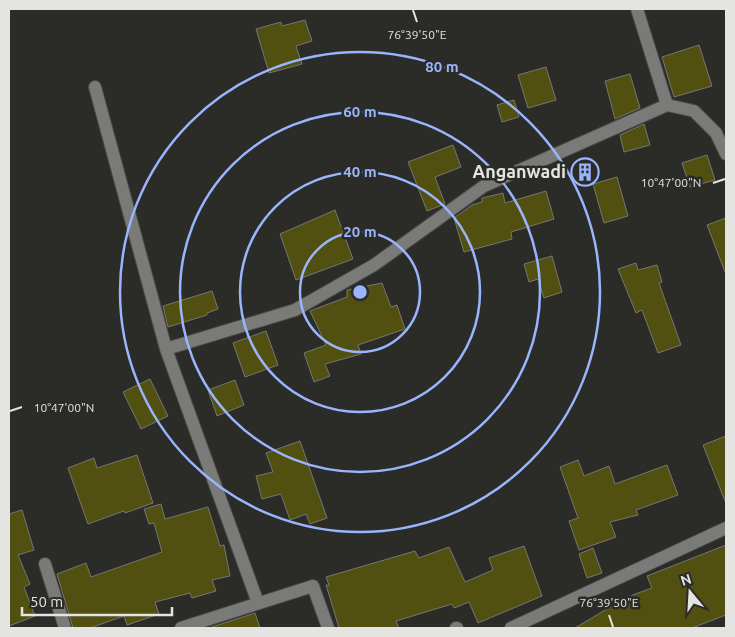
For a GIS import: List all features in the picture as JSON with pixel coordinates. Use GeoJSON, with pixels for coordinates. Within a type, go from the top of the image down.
{"type":"FeatureCollection","features":[{"type":"Feature","properties":{"kind":"street"},"geometry":{"type":"LineString","coordinates":[[638,9],[667,105]]}},
{"type":"Feature","properties":{"kind":"street"},"geometry":{"type":"LineString","coordinates":[[95,87],[166,349],[258,603]]}},
{"type":"Feature","properties":{"kind":"street"},"geometry":{"type":"LineString","coordinates":[[166,349],[295,310],[374,265],[484,186],[667,105],[694,111],[716,133],[726,154]]}},
{"type":"Feature","properties":{"kind":"street"},"geometry":{"type":"LineString","coordinates":[[511,628],[726,528]]}},
{"type":"Feature","properties":{"kind":"street"},"geometry":{"type":"LineString","coordinates":[[45,564],[65,628]]}},
{"type":"Feature","properties":{"kind":"street"},"geometry":{"type":"LineString","coordinates":[[181,628],[313,586],[328,628]]}},
{"type":"Feature","properties":{"kind":"building"},"geometry":{"type":"Polygon","coordinates":[[[305,20],[312,41],[296,46],[302,64],[269,73],[256,29],[281,22],[282,26],[305,20]]]}},
{"type":"Feature","properties":{"kind":"building"},"geometry":{"type":"Polygon","coordinates":[[[699,45],[712,86],[674,97],[662,57],[699,45]]]}},
{"type":"Feature","properties":{"kind":"building"},"geometry":{"type":"Polygon","coordinates":[[[546,67],[556,100],[528,108],[518,75],[546,67]]]}},
{"type":"Feature","properties":{"kind":"building"},"geometry":{"type":"Polygon","coordinates":[[[630,74],[640,108],[615,119],[605,81],[630,74]]]}},
{"type":"Feature","properties":{"kind":"building"},"geometry":{"type":"Polygon","coordinates":[[[514,100],[519,117],[502,122],[497,105],[514,100]]]}},
{"type":"Feature","properties":{"kind":"building"},"geometry":{"type":"Polygon","coordinates":[[[644,124],[650,145],[624,152],[620,135],[644,124]]]}},
{"type":"Feature","properties":{"kind":"building"},"geometry":{"type":"Polygon","coordinates":[[[453,145],[461,167],[435,177],[445,204],[427,211],[408,162],[453,145]]]}},
{"type":"Feature","properties":{"kind":"building"},"geometry":{"type":"Polygon","coordinates":[[[707,155],[715,180],[690,187],[682,163],[707,155]]]}},
{"type":"Feature","properties":{"kind":"building"},"geometry":{"type":"Polygon","coordinates":[[[617,177],[628,216],[604,223],[593,184],[617,177]]]}},
{"type":"Feature","properties":{"kind":"building"},"geometry":{"type":"Polygon","coordinates":[[[546,191],[554,219],[511,232],[512,239],[464,252],[454,218],[472,205],[482,202],[482,198],[503,193],[505,203],[546,191]]]}},
{"type":"Feature","properties":{"kind":"building"},"geometry":{"type":"Polygon","coordinates":[[[335,210],[353,259],[296,280],[280,234],[335,210]]]}},
{"type":"Feature","properties":{"kind":"building"},"geometry":{"type":"Polygon","coordinates":[[[726,218],[726,272],[725,272],[707,225],[726,218]]]}},
{"type":"Feature","properties":{"kind":"building"},"geometry":{"type":"Polygon","coordinates":[[[552,256],[562,292],[544,298],[538,279],[529,282],[524,264],[552,256]]]}},
{"type":"Feature","properties":{"kind":"building"},"geometry":{"type":"Polygon","coordinates":[[[636,263],[638,270],[657,265],[662,282],[659,283],[681,345],[658,353],[642,310],[636,313],[618,269],[636,263]]]}},
{"type":"Feature","properties":{"kind":"building"},"geometry":{"type":"Polygon","coordinates":[[[382,283],[391,307],[397,305],[405,329],[358,345],[361,354],[325,364],[330,376],[314,382],[304,353],[326,345],[310,311],[347,297],[347,290],[382,283]]]}},
{"type":"Feature","properties":{"kind":"building"},"geometry":{"type":"Polygon","coordinates":[[[212,291],[218,309],[207,313],[207,315],[168,327],[163,306],[212,291]]]}},
{"type":"Feature","properties":{"kind":"building"},"geometry":{"type":"Polygon","coordinates":[[[266,331],[278,365],[245,377],[233,343],[266,331]]]}},
{"type":"Feature","properties":{"kind":"building"},"geometry":{"type":"Polygon","coordinates":[[[150,379],[168,416],[141,429],[123,392],[150,379]]]}},
{"type":"Feature","properties":{"kind":"building"},"geometry":{"type":"Polygon","coordinates":[[[235,380],[244,405],[217,416],[208,390],[235,380]]]}},
{"type":"Feature","properties":{"kind":"building"},"geometry":{"type":"Polygon","coordinates":[[[726,436],[726,501],[725,501],[703,445],[726,436]]]}},
{"type":"Feature","properties":{"kind":"building"},"geometry":{"type":"Polygon","coordinates":[[[300,441],[327,518],[310,524],[306,514],[290,520],[281,494],[262,499],[256,476],[273,472],[266,453],[300,441]]]}},
{"type":"Feature","properties":{"kind":"building"},"geometry":{"type":"Polygon","coordinates":[[[137,455],[153,503],[88,524],[68,468],[94,458],[97,468],[137,455]]]}},
{"type":"Feature","properties":{"kind":"building"},"geometry":{"type":"Polygon","coordinates":[[[578,460],[584,476],[609,466],[615,484],[667,465],[678,495],[636,510],[638,515],[610,522],[616,537],[579,550],[569,521],[578,518],[560,467],[578,460]]]}},
{"type":"Feature","properties":{"kind":"building"},"geometry":{"type":"Polygon","coordinates":[[[161,504],[165,519],[208,507],[220,546],[224,545],[230,576],[212,580],[216,591],[192,598],[190,593],[155,602],[159,614],[127,625],[124,616],[90,628],[73,628],[57,574],[86,563],[91,577],[162,552],[154,523],[149,524],[144,509],[161,504]]]}},
{"type":"Feature","properties":{"kind":"building"},"geometry":{"type":"Polygon","coordinates":[[[22,510],[34,550],[18,555],[30,584],[24,587],[35,616],[9,626],[9,514],[22,510]]]}},
{"type":"Feature","properties":{"kind":"building"},"geometry":{"type":"Polygon","coordinates":[[[726,545],[726,615],[692,628],[575,628],[627,597],[652,588],[647,576],[726,545]]]}},
{"type":"Feature","properties":{"kind":"building"},"geometry":{"type":"Polygon","coordinates":[[[524,546],[542,596],[478,623],[469,602],[454,608],[452,604],[396,621],[399,628],[339,628],[326,585],[329,585],[326,577],[415,551],[419,558],[449,547],[465,582],[493,570],[489,558],[524,546]]]}},
{"type":"Feature","properties":{"kind":"building"},"geometry":{"type":"Polygon","coordinates":[[[593,548],[602,573],[587,578],[579,554],[593,548]]]}},
{"type":"Feature","properties":{"kind":"building"},"geometry":{"type":"Polygon","coordinates":[[[255,613],[260,628],[209,628],[255,613]]]}},
{"type":"Feature","properties":{"kind":"place","name":"Anganwadi"},"geometry":{"type":"Point","coordinates":[585,172]}}]}
